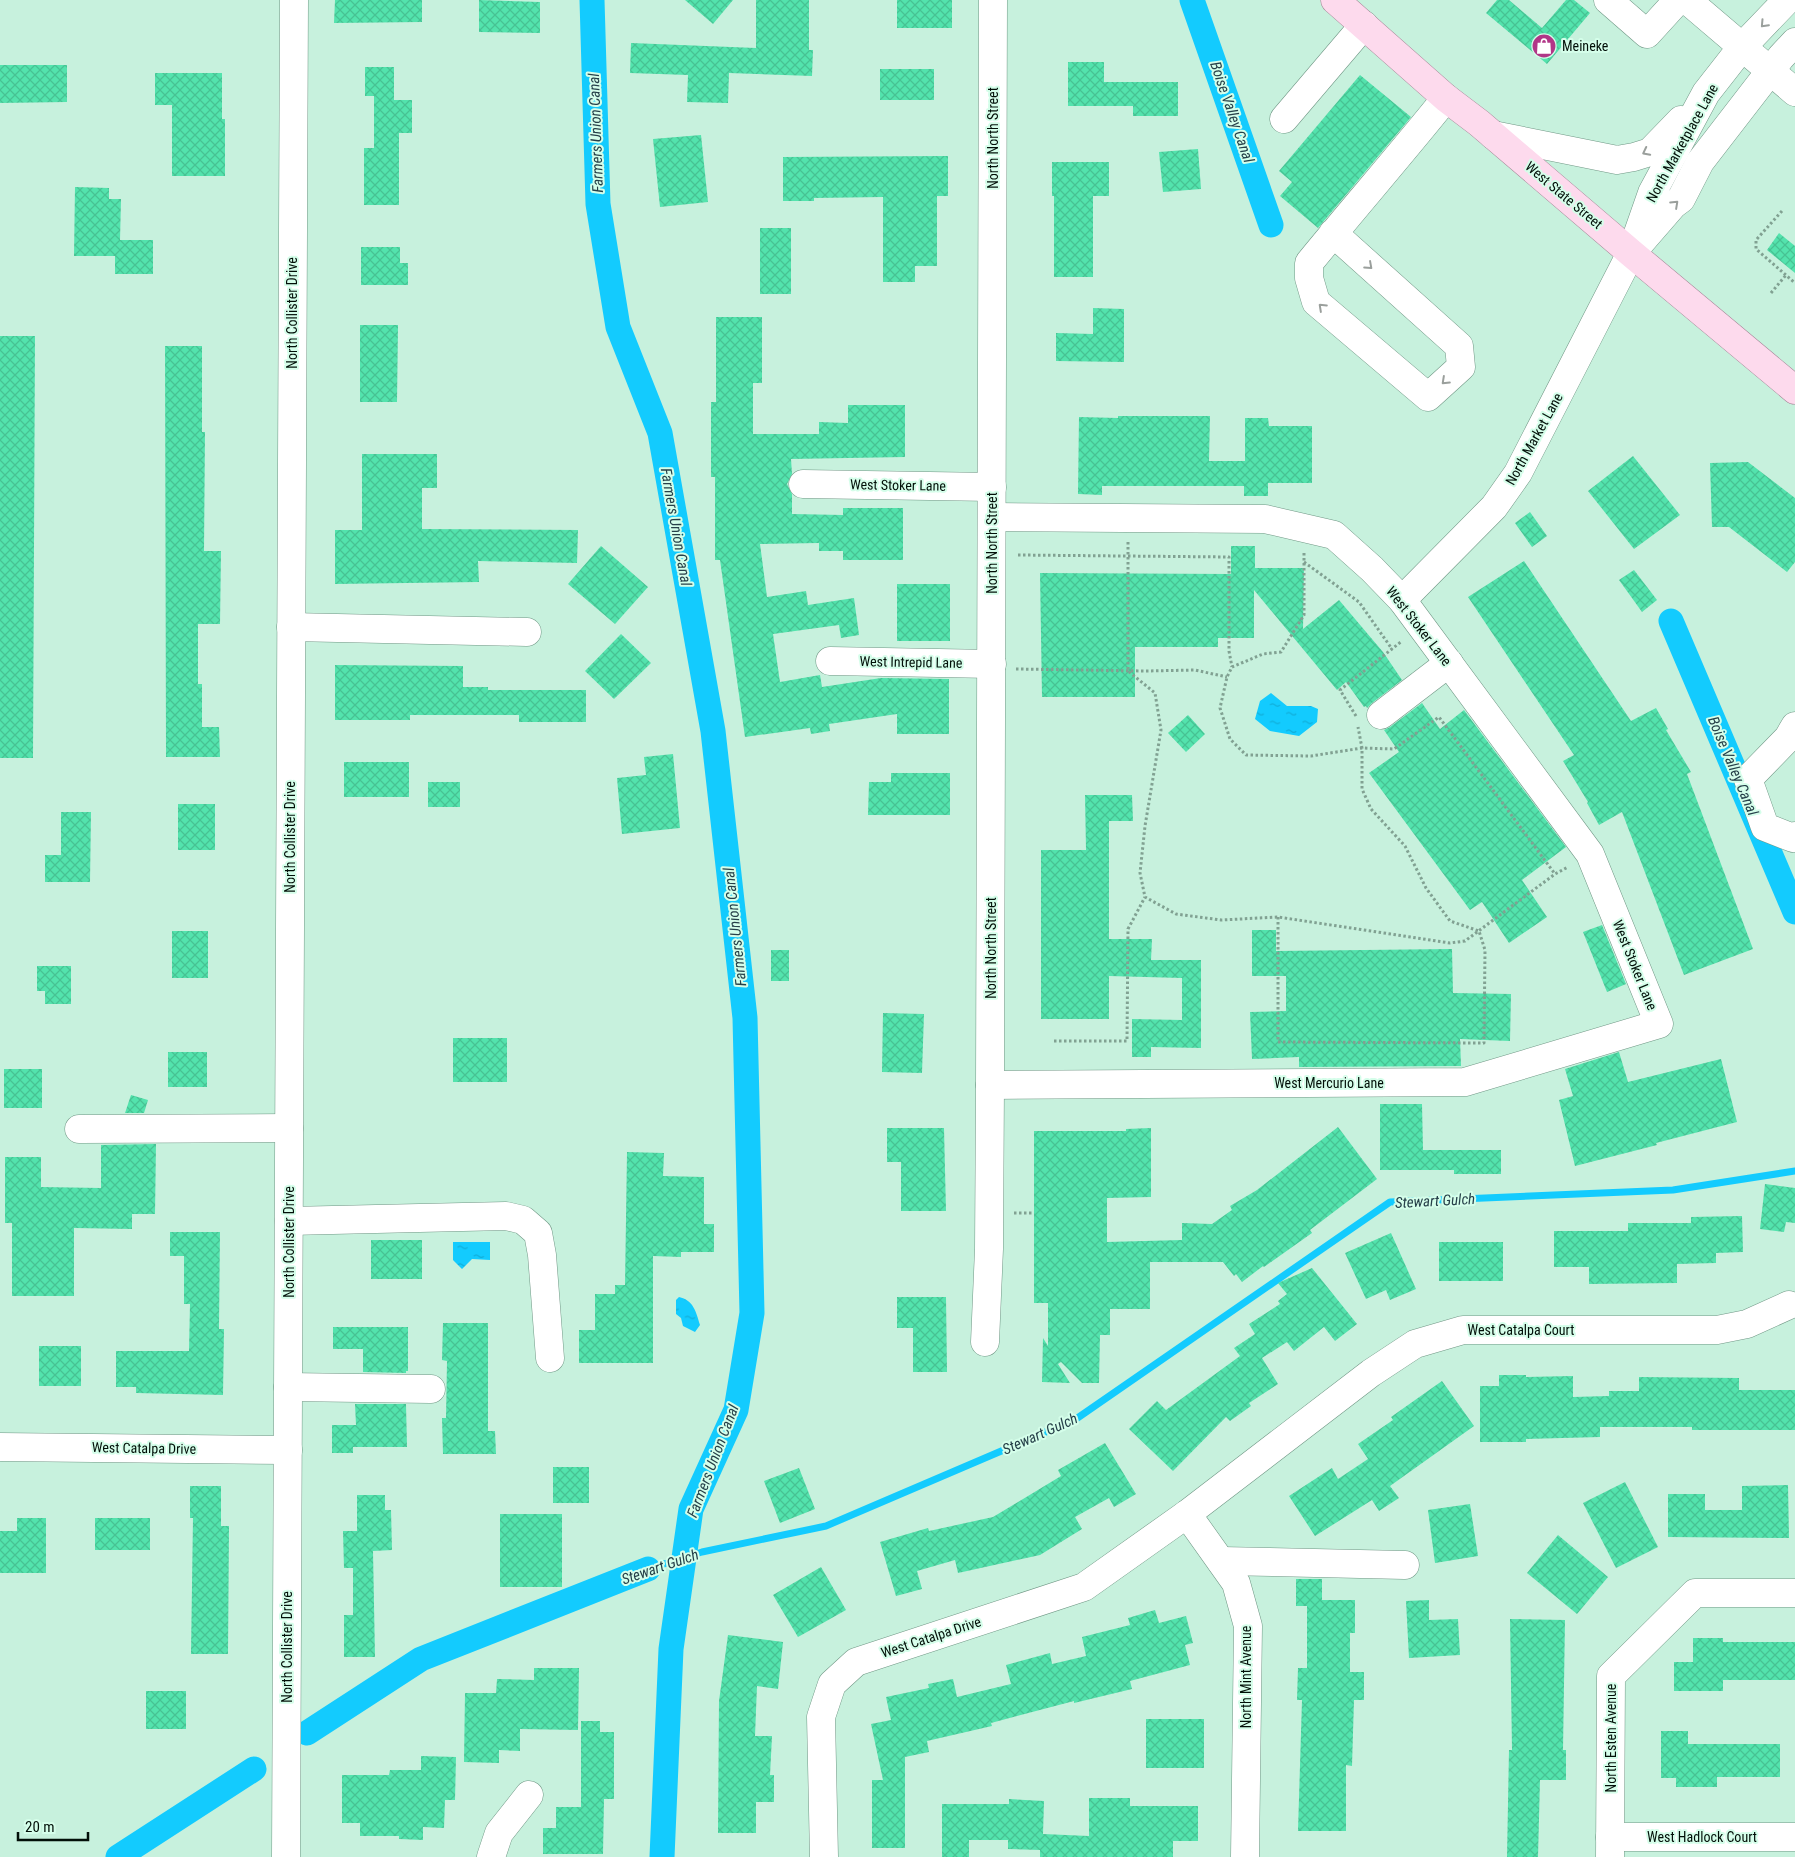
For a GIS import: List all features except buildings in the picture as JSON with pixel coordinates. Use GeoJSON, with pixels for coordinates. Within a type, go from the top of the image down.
{"type":"FeatureCollection","features":[{"type":"Feature","properties":{"kind":"main road","name":"West State Street"},"geometry":{"type":"LineString","coordinates":[[1335,0],[1446,98],[1493,135],[1795,390]]}},
{"type":"Feature","properties":{"kind":"street","name":"North Collister Drive"},"geometry":{"type":"LineString","coordinates":[[286,1857],[294,0]]}},
{"type":"Feature","properties":{"kind":"street","name":"North North Street"},"geometry":{"type":"LineString","coordinates":[[985,1342],[989,1250],[990,1085],[1009,664],[992,517],[993,0]]}},
{"type":"Feature","properties":{"kind":"street"},"geometry":{"type":"LineString","coordinates":[[1608,0],[1647,34],[1678,0]]}},
{"type":"Feature","properties":{"kind":"street"},"geometry":{"type":"LineString","coordinates":[[1687,0],[1795,92]]}},
{"type":"Feature","properties":{"kind":"street","name":"North Marketplace Lane"},"geometry":{"type":"LineString","coordinates":[[1631,253],[1652,193],[1706,94],[1742,47],[1787,0]]}},
{"type":"Feature","properties":{"kind":"street"},"geometry":{"type":"LineString","coordinates":[[1284,119],[1364,25]]}},
{"type":"Feature","properties":{"kind":"street","name":"North Marketplace Lane"},"geometry":{"type":"LineString","coordinates":[[1631,253],[1673,205],[1681,199],[1700,162],[1770,71],[1795,42]]}},
{"type":"Feature","properties":{"kind":"street"},"geometry":{"type":"LineString","coordinates":[[1493,135],[1617,160],[1634,157],[1650,152],[1706,94]]}},
{"type":"Feature","properties":{"kind":"street"},"geometry":{"type":"LineString","coordinates":[[1333,233],[1458,346],[1461,366],[1428,397],[1316,302],[1309,278],[1309,263],[1333,233],[1446,98]]}},
{"type":"Feature","properties":{"kind":"street","name":"North Market Lane"},"geometry":{"type":"LineString","coordinates":[[1402,600],[1494,507],[1518,473],[1631,253]]}},
{"type":"Feature","properties":{"kind":"street","name":"West Stoker Lane"},"geometry":{"type":"LineString","coordinates":[[803,484],[992,487]]}},
{"type":"Feature","properties":{"kind":"street","name":"West Stoker Lane"},"geometry":{"type":"LineString","coordinates":[[992,517],[1265,519],[1334,535],[1372,569],[1402,600],[1590,854],[1659,1024]]}},
{"type":"Feature","properties":{"kind":"street"},"geometry":{"type":"LineString","coordinates":[[291,627],[527,632]]}},
{"type":"Feature","properties":{"kind":"street","name":"West Intrepid Lane"},"geometry":{"type":"LineString","coordinates":[[830,661],[1009,664]]}},
{"type":"Feature","properties":{"kind":"street"},"geometry":{"type":"LineString","coordinates":[[1381,715],[1449,663]]}},
{"type":"Feature","properties":{"kind":"street"},"geometry":{"type":"LineString","coordinates":[[1795,726],[1788,738],[1748,779],[1765,828],[1793,838],[1795,836]]}},
{"type":"Feature","properties":{"kind":"street","name":"West Mercurio Lane"},"geometry":{"type":"LineString","coordinates":[[990,1085],[1465,1082],[1659,1024]]}},
{"type":"Feature","properties":{"kind":"street"},"geometry":{"type":"LineString","coordinates":[[79,1129],[289,1128]]}},
{"type":"Feature","properties":{"kind":"street"},"geometry":{"type":"LineString","coordinates":[[289,1222],[506,1216],[523,1220],[538,1233],[542,1255],[550,1358]]}},
{"type":"Feature","properties":{"kind":"street","name":"West Catalpa Court"},"geometry":{"type":"LineString","coordinates":[[1187,1514],[1371,1373],[1415,1344],[1463,1330],[1717,1330],[1748,1324],[1789,1306]]}},
{"type":"Feature","properties":{"kind":"street"},"geometry":{"type":"LineString","coordinates":[[288,1387],[431,1389]]}},
{"type":"Feature","properties":{"kind":"street","name":"West Catalpa Drive"},"geometry":{"type":"LineString","coordinates":[[0,1447],[288,1450]]}},
{"type":"Feature","properties":{"kind":"street","name":"North Mint Avenue"},"geometry":{"type":"LineString","coordinates":[[1187,1514],[1236,1583],[1248,1626],[1245,1857]]}},
{"type":"Feature","properties":{"kind":"street","name":"West Catalpa Drive"},"geometry":{"type":"LineString","coordinates":[[824,1857],[820,1717],[832,1684],[856,1662],[1084,1588],[1187,1514]]}},
{"type":"Feature","properties":{"kind":"street"},"geometry":{"type":"LineString","coordinates":[[1221,1561],[1406,1565]]}},
{"type":"Feature","properties":{"kind":"street","name":"North Esten Avenue"},"geometry":{"type":"LineString","coordinates":[[1610,1847],[1611,1676],[1695,1593],[1795,1594]]}},
{"type":"Feature","properties":{"kind":"street"},"geometry":{"type":"LineString","coordinates":[[491,1857],[499,1833],[529,1795]]}},
{"type":"Feature","properties":{"kind":"street","name":"West Hadlock Court"},"geometry":{"type":"LineString","coordinates":[[1610,1847],[1795,1837]]}},
{"type":"Feature","properties":{"kind":"path"},"geometry":{"type":"LineString","coordinates":[[1782,210],[1756,240],[1756,249],[1795,283]]}},
{"type":"Feature","properties":{"kind":"path"},"geometry":{"type":"LineString","coordinates":[[1771,293],[1786,275]]}},
{"type":"Feature","properties":{"kind":"path"},"geometry":{"type":"LineString","coordinates":[[1128,517],[1128,671]]}},
{"type":"Feature","properties":{"kind":"path"},"geometry":{"type":"LineString","coordinates":[[1018,564],[1018,555],[1229,557],[1229,651],[1232,667]]}},
{"type":"Feature","properties":{"kind":"path"},"geometry":{"type":"LineString","coordinates":[[1304,562],[1359,602],[1392,648]]}},
{"type":"Feature","properties":{"kind":"path"},"geometry":{"type":"LineString","coordinates":[[1409,645],[1404,638],[1340,690],[1356,717],[1362,748],[1362,789],[1371,809],[1405,846],[1426,888],[1450,921],[1479,931]]}},
{"type":"Feature","properties":{"kind":"path"},"geometry":{"type":"LineString","coordinates":[[1009,664],[1128,671],[1195,670],[1227,676]]}},
{"type":"Feature","properties":{"kind":"path"},"geometry":{"type":"LineString","coordinates":[[1054,1041],[1127,1041],[1128,929],[1145,897],[1140,873],[1145,826],[1161,730],[1155,693],[1128,671]]}},
{"type":"Feature","properties":{"kind":"path"},"geometry":{"type":"LineString","coordinates":[[1145,897],[1176,914],[1221,920],[1278,917],[1450,943],[1465,941],[1555,874],[1590,854]]}},
{"type":"Feature","properties":{"kind":"path"},"geometry":{"type":"LineString","coordinates":[[1278,917],[1278,1042],[1484,1043],[1484,950],[1479,931]]}},
{"type":"Feature","properties":{"kind":"water"},"geometry":{"type":"Polygon","coordinates":[[[1271,693],[1287,706],[1311,706],[1318,709],[1317,722],[1299,736],[1270,731],[1255,719],[1260,701],[1271,693]]]}},
{"type":"Feature","properties":{"kind":"water"},"geometry":{"type":"Polygon","coordinates":[[[453,1242],[490,1242],[490,1260],[472,1259],[462,1269],[453,1260],[453,1242]]]}},
{"type":"Feature","properties":{"kind":"water"},"geometry":{"type":"Polygon","coordinates":[[[679,1297],[691,1303],[695,1311],[700,1325],[695,1332],[683,1326],[681,1318],[676,1314],[676,1300],[679,1297]]]}},
{"type":"Feature","properties":{"kind":"waterway","name":"Farmers Union Canal"},"geometry":{"type":"LineString","coordinates":[[592,0],[598,204],[618,327],[660,433],[713,731],[745,1018],[752,1313],[736,1410],[691,1509],[671,1649],[662,1857]]}},
{"type":"Feature","properties":{"kind":"waterway","name":"Boise Valley Canal"},"geometry":{"type":"LineString","coordinates":[[1192,0],[1271,225]]}},
{"type":"Feature","properties":{"kind":"waterway","name":"Boise Valley Canal"},"geometry":{"type":"LineString","coordinates":[[1671,621],[1795,912]]}},
{"type":"Feature","properties":{"kind":"waterway","name":"Stewart Gulch"},"geometry":{"type":"LineString","coordinates":[[648,1569],[702,1552],[826,1526],[1076,1419],[1390,1202],[1673,1190],[1795,1171]]}},
{"type":"Feature","properties":{"kind":"waterway","name":"Stewart Gulch"},"geometry":{"type":"LineString","coordinates":[[307,1733],[421,1659],[648,1569]]}},
{"type":"Feature","properties":{"kind":"waterway","name":"Stewart Gulch"},"geometry":{"type":"LineString","coordinates":[[118,1857],[254,1769]]}},
{"type":"Feature","properties":{"kind":"place","name":"Meineke"},"geometry":{"type":"Point","coordinates":[1544,46]}}]}
